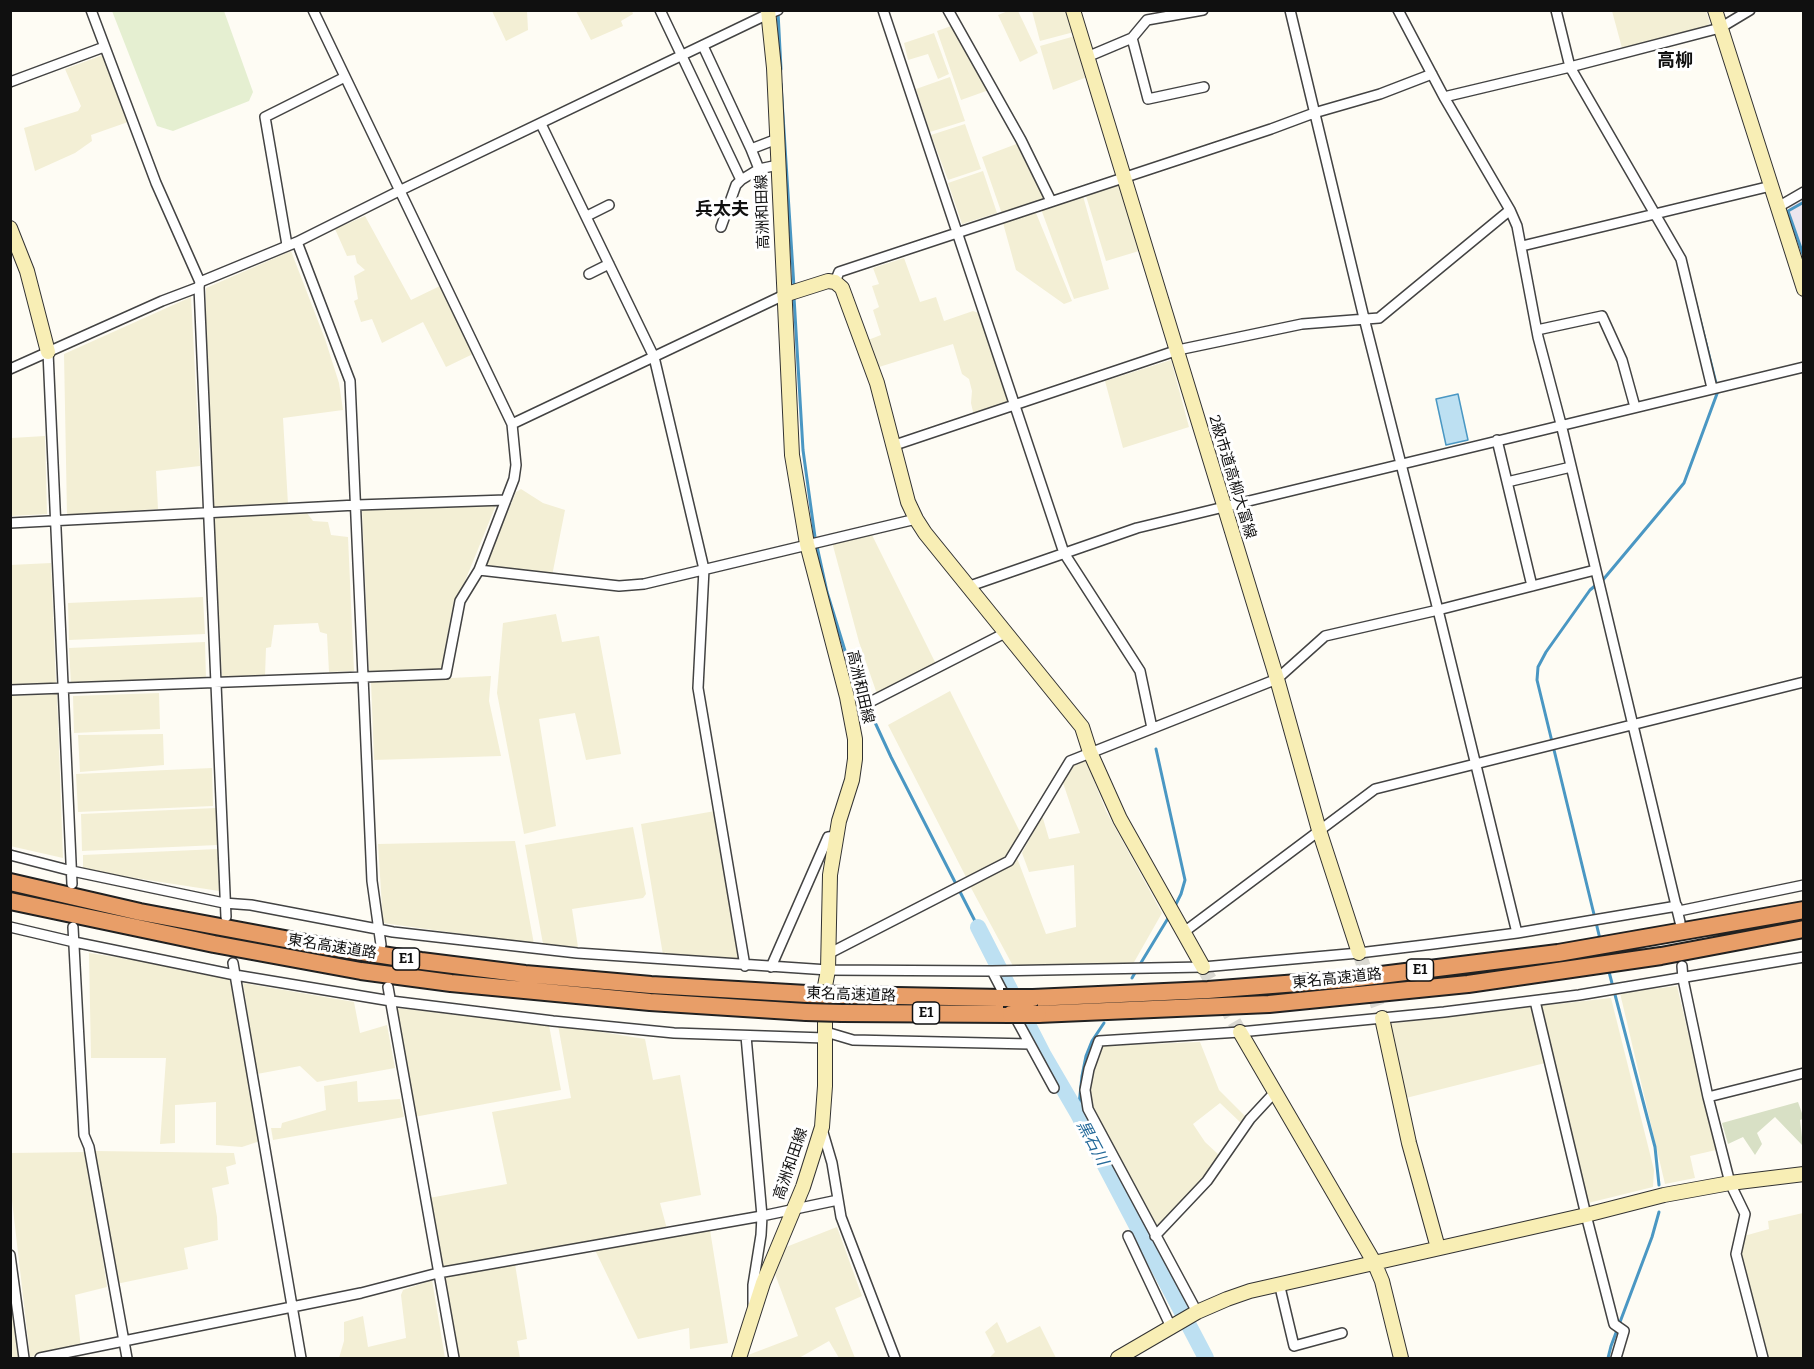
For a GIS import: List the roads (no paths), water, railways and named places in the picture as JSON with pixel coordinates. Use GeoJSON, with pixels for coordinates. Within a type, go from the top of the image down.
{"type":"FeatureCollection","features":[{"type":"Feature","properties":{"kind":"highway","name":"東名高速道路"},"geometry":{"type":"LineString","coordinates":[[10,882],[140,912],[318,945],[525,974],[651,985],[807,994],[1003,998],[1161,993],[1349,979],[1558,953],[1803,910]]}},
{"type":"Feature","properties":{"kind":"highway","name":"東名高速道路"},"geometry":{"type":"LineString","coordinates":[[10,901],[214,944],[361,971],[451,983],[650,1002],[806,1012],[1038,1014],[1269,1004],[1468,984],[1661,956],[1803,929]]}},
{"type":"Feature","properties":{"kind":"street"},"geometry":{"type":"LineString","coordinates":[[91,10],[156,183],[200,284],[226,917]]}},
{"type":"Feature","properties":{"kind":"street"},"geometry":{"type":"LineString","coordinates":[[10,690],[446,674],[460,601],[479,570],[514,479],[516,465],[512,424],[313,10]]}},
{"type":"Feature","properties":{"kind":"street"},"geometry":{"type":"LineString","coordinates":[[660,10],[741,180]]}},
{"type":"Feature","properties":{"kind":"street"},"geometry":{"type":"LineString","coordinates":[[883,10],[1064,553],[1140,671],[1152,728]]}},
{"type":"Feature","properties":{"kind":"street"},"geometry":{"type":"LineString","coordinates":[[948,10],[1021,140],[1052,201]]}},
{"type":"Feature","properties":{"kind":"street","name":"2級市道高柳大富線"},"geometry":{"type":"LineString","coordinates":[[1073,10],[1277,679],[1319,830],[1359,953]]}},
{"type":"Feature","properties":{"kind":"street"},"geometry":{"type":"LineString","coordinates":[[1087,57],[1132,38],[1152,10]]}},
{"type":"Feature","properties":{"kind":"street"},"geometry":{"type":"LineString","coordinates":[[1146,20],[1203,10]]}},
{"type":"Feature","properties":{"kind":"street"},"geometry":{"type":"LineString","coordinates":[[1290,10],[1517,933]]}},
{"type":"Feature","properties":{"kind":"street"},"geometry":{"type":"LineString","coordinates":[[1398,10],[1444,97],[1510,210],[1522,246],[1537,330],[1680,922]]}},
{"type":"Feature","properties":{"kind":"street"},"geometry":{"type":"LineString","coordinates":[[1556,10],[1570,67],[1681,259],[1712,388]]}},
{"type":"Feature","properties":{"kind":"street"},"geometry":{"type":"LineString","coordinates":[[1715,10],[1803,289]]}},
{"type":"Feature","properties":{"kind":"street"},"geometry":{"type":"LineString","coordinates":[[1444,97],[1720,28],[1750,10]]}},
{"type":"Feature","properties":{"kind":"street"},"geometry":{"type":"LineString","coordinates":[[10,369],[292,243],[772,12]]}},
{"type":"Feature","properties":{"kind":"street","name":"高洲和田線"},"geometry":{"type":"LineString","coordinates":[[739,1359],[763,1283],[794,1209],[822,1127],[830,875],[836,836],[852,780],[855,739],[848,697],[807,544],[792,455],[772,12]]}},
{"type":"Feature","properties":{"kind":"street"},"geometry":{"type":"LineString","coordinates":[[1132,38],[1148,99],[1204,87]]}},
{"type":"Feature","properties":{"kind":"street"},"geometry":{"type":"LineString","coordinates":[[703,46],[759,169]]}},
{"type":"Feature","properties":{"kind":"street"},"geometry":{"type":"LineString","coordinates":[[10,82],[104,47]]}},
{"type":"Feature","properties":{"kind":"street"},"geometry":{"type":"LineString","coordinates":[[835,282],[838,272],[1271,129],[1314,112],[1380,94],[1432,74]]}},
{"type":"Feature","properties":{"kind":"street"},"geometry":{"type":"LineString","coordinates":[[345,77],[265,117],[292,243],[350,381],[372,881],[381,945]]}},
{"type":"Feature","properties":{"kind":"street"},"geometry":{"type":"LineString","coordinates":[[541,124],[654,357],[704,569],[698,688],[745,966]]}},
{"type":"Feature","properties":{"kind":"street"},"geometry":{"type":"LineString","coordinates":[[751,148],[777,139]]}},
{"type":"Feature","properties":{"kind":"street"},"geometry":{"type":"LineString","coordinates":[[721,227],[736,185],[759,169],[778,165]]}},
{"type":"Feature","properties":{"kind":"street"},"geometry":{"type":"LineString","coordinates":[[1522,246],[1771,186]]}},
{"type":"Feature","properties":{"kind":"street"},"geometry":{"type":"LineString","coordinates":[[1778,207],[1803,192]]}},
{"type":"Feature","properties":{"kind":"street"},"geometry":{"type":"LineString","coordinates":[[587,216],[609,205]]}},
{"type":"Feature","properties":{"kind":"street"},"geometry":{"type":"LineString","coordinates":[[892,446],[1178,350],[1302,324],[1379,318],[1510,210]]}},
{"type":"Feature","properties":{"kind":"street"},"geometry":{"type":"LineString","coordinates":[[10,228],[27,271],[48,352],[72,884]]}},
{"type":"Feature","properties":{"kind":"street"},"geometry":{"type":"LineString","coordinates":[[588,274],[609,264]]}},
{"type":"Feature","properties":{"kind":"street"},"geometry":{"type":"LineString","coordinates":[[512,424],[783,295],[835,282],[842,288],[877,383],[908,502],[916,519],[1082,727],[1090,753],[1120,819],[1203,967]]}},
{"type":"Feature","properties":{"kind":"street"},"geometry":{"type":"LineString","coordinates":[[1537,330],[1602,316],[1622,360],[1635,407]]}},
{"type":"Feature","properties":{"kind":"street"},"geometry":{"type":"LineString","coordinates":[[970,586],[1137,528],[1803,366]]}},
{"type":"Feature","properties":{"kind":"street"},"geometry":{"type":"LineString","coordinates":[[1497,440],[1532,586]]}},
{"type":"Feature","properties":{"kind":"street"},"geometry":{"type":"LineString","coordinates":[[1507,482],[1571,467]]}},
{"type":"Feature","properties":{"kind":"street"},"geometry":{"type":"LineString","coordinates":[[10,523],[357,505],[506,500]]}},
{"type":"Feature","properties":{"kind":"street"},"geometry":{"type":"LineString","coordinates":[[479,570],[619,586],[644,584],[916,519]]}},
{"type":"Feature","properties":{"kind":"street"},"geometry":{"type":"LineString","coordinates":[[828,954],[1009,861],[1070,761],[1277,679],[1325,636],[1595,570]]}},
{"type":"Feature","properties":{"kind":"street"},"geometry":{"type":"LineString","coordinates":[[872,700],[1006,632]]}},
{"type":"Feature","properties":{"kind":"street"},"geometry":{"type":"LineString","coordinates":[[1184,932],[1374,789],[1803,682]]}},
{"type":"Feature","properties":{"kind":"street"},"geometry":{"type":"LineString","coordinates":[[771,967],[828,837],[836,836]]}},
{"type":"Feature","properties":{"kind":"street"},"geometry":{"type":"LineString","coordinates":[[10,855],[72,871],[224,903],[250,905],[378,930],[451,940],[745,966],[828,970],[1012,971],[1203,967],[1359,953],[1517,933],[1678,909],[1803,885]]}},
{"type":"Feature","properties":{"kind":"street"},"geometry":{"type":"LineString","coordinates":[[10,927],[235,975],[391,1001],[597,1026],[746,1036],[826,1035],[853,1040],[1030,1044]]}},
{"type":"Feature","properties":{"kind":"street"},"geometry":{"type":"LineString","coordinates":[[73,927],[84,1135],[89,1147],[127,1359]]}},
{"type":"Feature","properties":{"kind":"street"},"geometry":{"type":"LineString","coordinates":[[1196,1313],[1088,1109],[1085,1090],[1089,1069],[1099,1041],[1240,1032],[1535,1001],[1683,979],[1803,957]]}},
{"type":"Feature","properties":{"kind":"street"},"geometry":{"type":"LineString","coordinates":[[233,963],[301,1359]]}},
{"type":"Feature","properties":{"kind":"street"},"geometry":{"type":"LineString","coordinates":[[1682,966],[1708,1097],[1730,1183],[1744,1214],[1736,1254],[1762,1359]]}},
{"type":"Feature","properties":{"kind":"street"},"geometry":{"type":"LineString","coordinates":[[993,971],[1054,1088]]}},
{"type":"Feature","properties":{"kind":"street"},"geometry":{"type":"LineString","coordinates":[[388,987],[454,1359]]}},
{"type":"Feature","properties":{"kind":"street"},"geometry":{"type":"LineString","coordinates":[[1535,1001],[1614,1324],[1624,1331],[1616,1359]]}},
{"type":"Feature","properties":{"kind":"street"},"geometry":{"type":"LineString","coordinates":[[1382,1018],[1409,1143],[1438,1248]]}},
{"type":"Feature","properties":{"kind":"street"},"geometry":{"type":"LineString","coordinates":[[1240,1032],[1374,1262],[1382,1281],[1401,1359]]}},
{"type":"Feature","properties":{"kind":"street"},"geometry":{"type":"LineString","coordinates":[[746,1036],[762,1216],[753,1285],[754,1311]]}},
{"type":"Feature","properties":{"kind":"street"},"geometry":{"type":"LineString","coordinates":[[1708,1097],[1803,1073]]}},
{"type":"Feature","properties":{"kind":"street"},"geometry":{"type":"LineString","coordinates":[[1155,1236],[1207,1180],[1250,1119],[1275,1092]]}},
{"type":"Feature","properties":{"kind":"street"},"geometry":{"type":"LineString","coordinates":[[822,1127],[841,1217],[895,1359]]}},
{"type":"Feature","properties":{"kind":"street"},"geometry":{"type":"LineString","coordinates":[[1118,1359],[1196,1313],[1227,1299],[1279,1283],[1664,1196],[1730,1183],[1803,1174]]}},
{"type":"Feature","properties":{"kind":"street"},"geometry":{"type":"LineString","coordinates":[[40,1359],[361,1293],[438,1273],[762,1216],[838,1200]]}},
{"type":"Feature","properties":{"kind":"street"},"geometry":{"type":"LineString","coordinates":[[1128,1236],[1174,1326]]}},
{"type":"Feature","properties":{"kind":"street"},"geometry":{"type":"LineString","coordinates":[[10,1255],[24,1359]]}},
{"type":"Feature","properties":{"kind":"street"},"geometry":{"type":"LineString","coordinates":[[1279,1283],[1294,1346],[1342,1333]]}},
{"type":"Feature","properties":{"kind":"water"},"geometry":{"type":"Polygon","coordinates":[[[1458,394],[1468,440],[1446,445],[1436,399],[1458,394]]]}},
{"type":"Feature","properties":{"kind":"waterway"},"geometry":{"type":"LineString","coordinates":[[778,12],[781,69]]}},
{"type":"Feature","properties":{"kind":"waterway"},"geometry":{"type":"LineString","coordinates":[[781,84],[794,287]]}},
{"type":"Feature","properties":{"kind":"waterway"},"geometry":{"type":"LineString","coordinates":[[1804,202],[1788,211],[1804,257]]}},
{"type":"Feature","properties":{"kind":"waterway"},"geometry":{"type":"LineString","coordinates":[[1602,581],[1684,483],[1718,391],[1684,256]]}},
{"type":"Feature","properties":{"kind":"waterway"},"geometry":{"type":"LineString","coordinates":[[794,297],[803,450],[815,537],[827,592],[850,667],[860,690],[891,757],[978,927]]}},
{"type":"Feature","properties":{"kind":"waterway"},"geometry":{"type":"LineString","coordinates":[[1596,585],[1590,590],[1546,652],[1538,667],[1537,680],[1600,939]]}},
{"type":"Feature","properties":{"kind":"waterway"},"geometry":{"type":"LineString","coordinates":[[1156,749],[1185,880],[1175,906]]}},
{"type":"Feature","properties":{"kind":"waterway"},"geometry":{"type":"LineString","coordinates":[[1139,966],[1170,915]]}},
{"type":"Feature","properties":{"kind":"waterway","name":"黒石川"},"geometry":{"type":"LineString","coordinates":[[978,927],[1043,1054],[1078,1114],[1206,1358]]}},
{"type":"Feature","properties":{"kind":"waterway"},"geometry":{"type":"LineString","coordinates":[[1608,968],[1655,1147],[1659,1185]]}},
{"type":"Feature","properties":{"kind":"waterway"},"geometry":{"type":"LineString","coordinates":[[1132,978],[1136,971]]}},
{"type":"Feature","properties":{"kind":"waterway"},"geometry":{"type":"LineString","coordinates":[[1078,1114],[1086,1056],[1092,1041],[1104,1023]]}},
{"type":"Feature","properties":{"kind":"waterway"},"geometry":{"type":"LineString","coordinates":[[1608,1358],[1659,1212]]}},
{"type":"Feature","properties":{"kind":"tunnel"},"geometry":{"type":"LineString","coordinates":[[1359,953],[1382,1018]]}},
{"type":"Feature","properties":{"kind":"tunnel"},"geometry":{"type":"LineString","coordinates":[[1203,967],[1240,1032]]}},
{"type":"Feature","properties":{"kind":"district","name":"高柳"},"geometry":{"type":"Point","coordinates":[1675,61]}},
{"type":"Feature","properties":{"kind":"district","name":"兵太夫"},"geometry":{"type":"Point","coordinates":[722,210]}}]}
